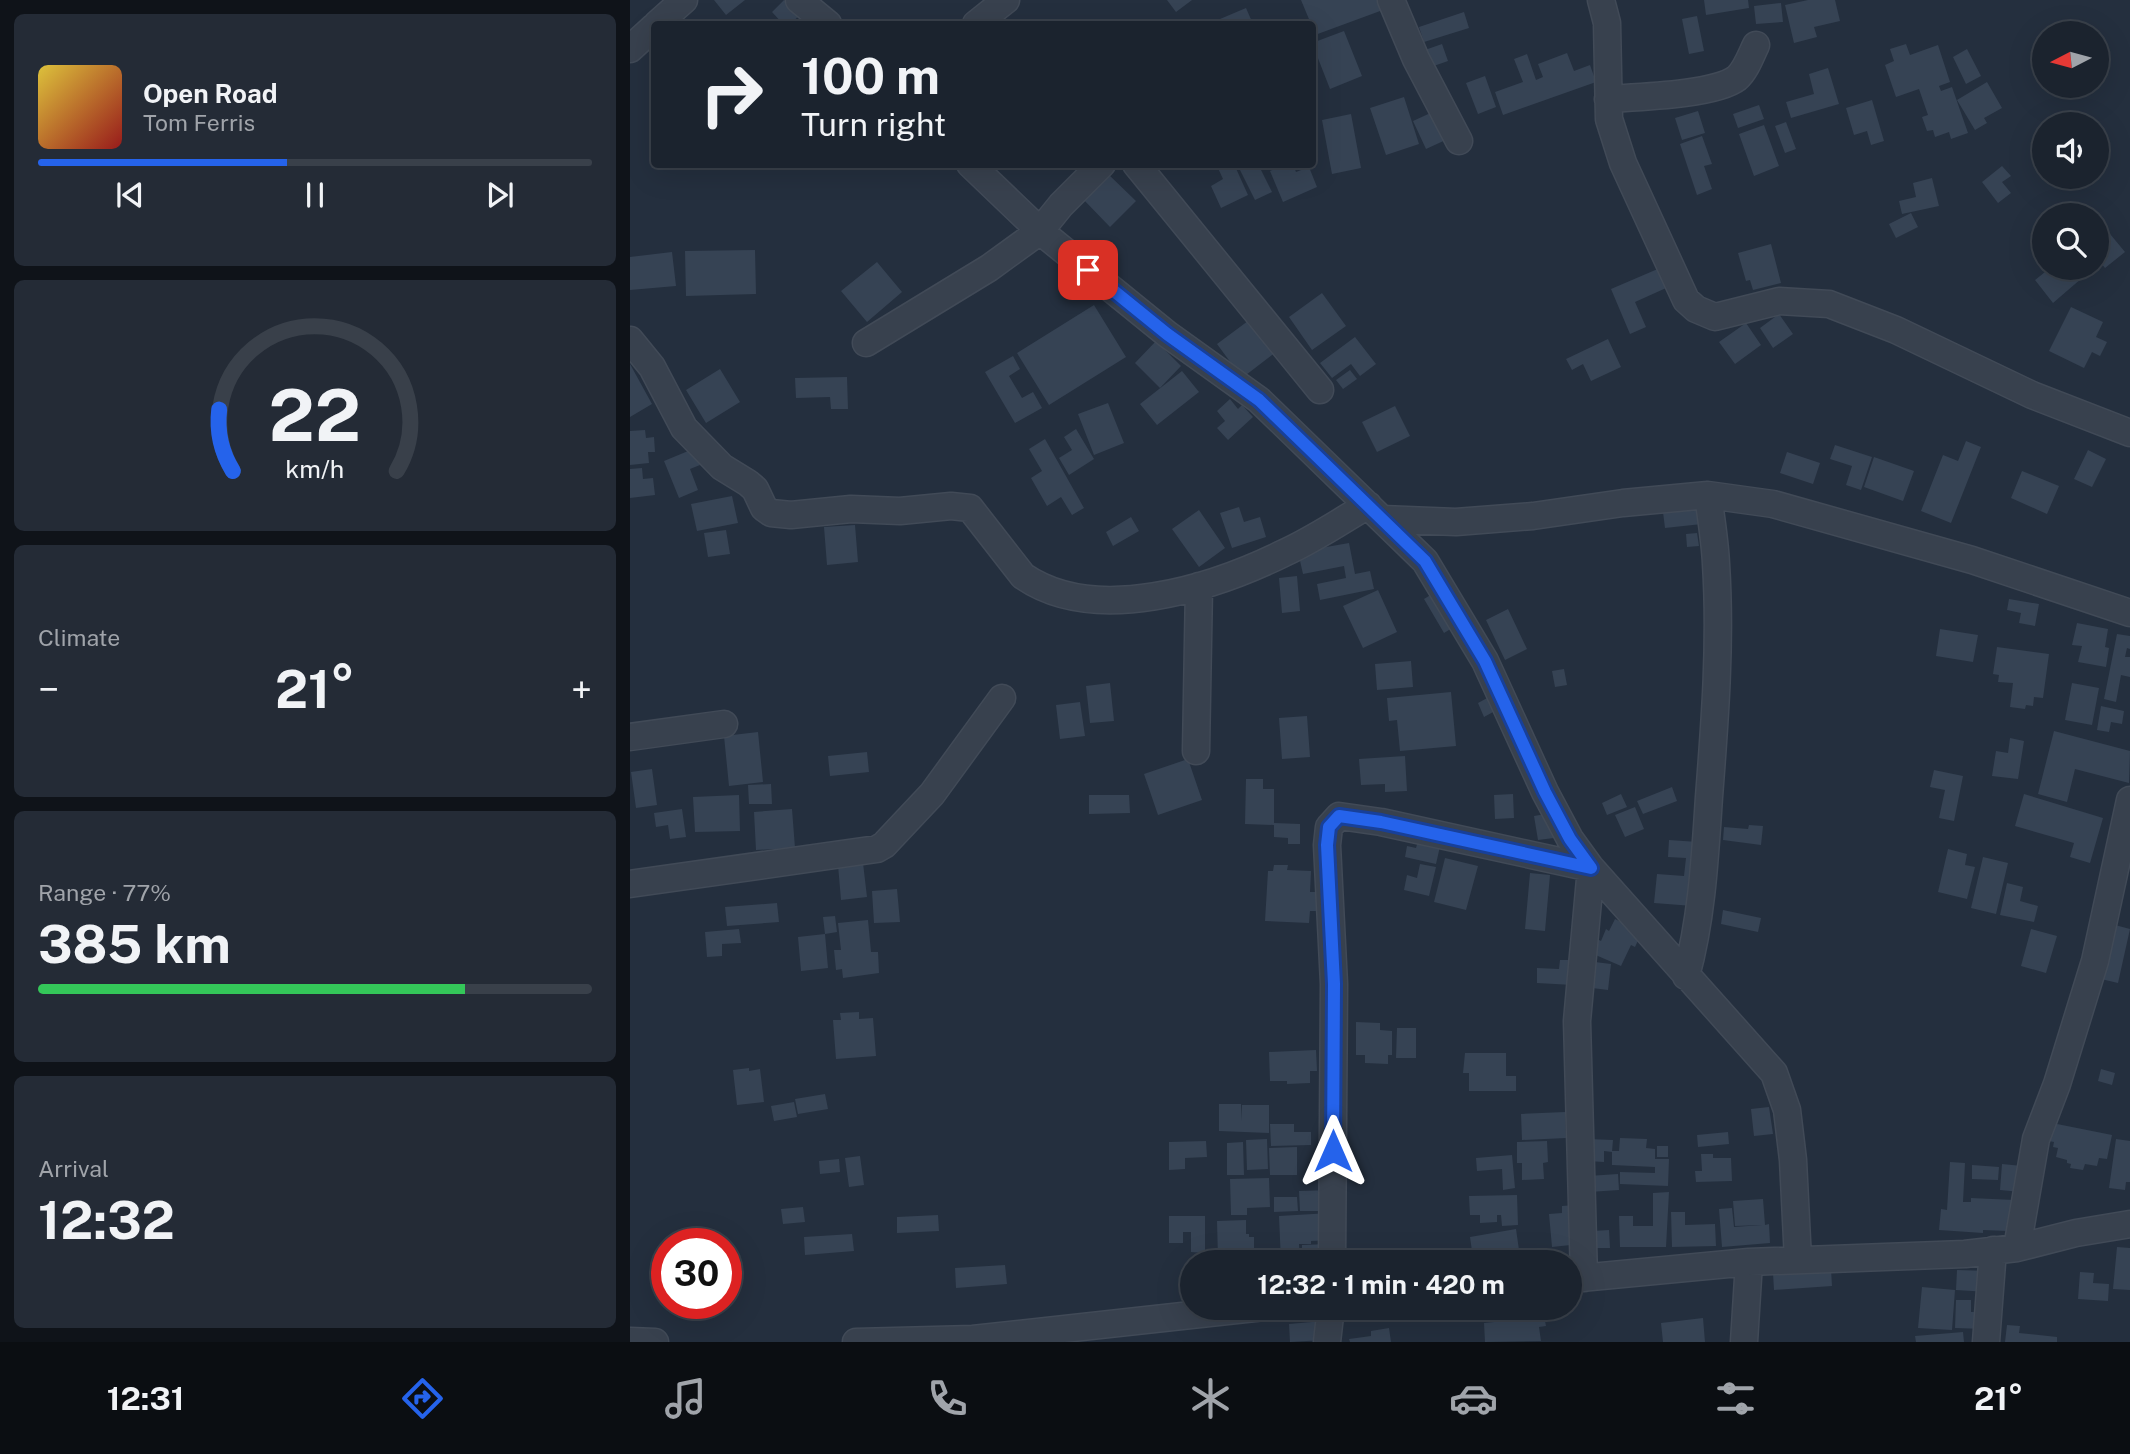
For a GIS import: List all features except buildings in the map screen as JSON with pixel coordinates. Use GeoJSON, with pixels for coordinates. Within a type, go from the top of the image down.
{"type":"FeatureCollection","features":[{"type":"Feature","properties":{"kind":"street"},"geometry":{"type":"LineString","coordinates":[[661,21],[684,0]]}},
{"type":"Feature","properties":{"kind":"street"},"geometry":{"type":"LineString","coordinates":[[799,0],[824,21]]}},
{"type":"Feature","properties":{"kind":"street"},"geometry":{"type":"LineString","coordinates":[[980,21],[1006,0]]}},
{"type":"Feature","properties":{"kind":"street"},"geometry":{"type":"LineString","coordinates":[[1391,0],[1416,59],[1459,141]]}},
{"type":"Feature","properties":{"kind":"street"},"geometry":{"type":"LineString","coordinates":[[1601,0],[1607,23],[1609,120],[1623,163],[1686,299],[1696,309],[1715,317],[1779,301],[1829,304],[1896,330],[2032,395],[2130,433]]}},
{"type":"Feature","properties":{"kind":"street"},"geometry":{"type":"LineString","coordinates":[[630,49],[651,30]]}},
{"type":"Feature","properties":{"kind":"street"},"geometry":{"type":"LineString","coordinates":[[1608,99],[1671,94],[1728,83],[1741,73],[1756,44]]}},
{"type":"Feature","properties":{"kind":"street"},"geometry":{"type":"LineString","coordinates":[[974,168],[1040,231],[1167,334],[1259,400],[1425,561],[1485,661],[1545,792],[1570,839],[1591,868],[1774,1073],[1787,1110],[1793,1160],[1798,1259]]}},
{"type":"Feature","properties":{"kind":"street"},"geometry":{"type":"LineString","coordinates":[[866,343],[989,268],[1040,231],[1061,205],[1098,168]]}},
{"type":"Feature","properties":{"kind":"street"},"geometry":{"type":"LineString","coordinates":[[1139,168],[1320,390]]}},
{"type":"Feature","properties":{"kind":"street"},"geometry":{"type":"LineString","coordinates":[[630,340],[652,367],[684,428],[722,467],[755,489],[764,508],[771,513],[791,515],[851,509],[900,511],[962,506],[970,508],[1023,576],[1048,591],[1087,600],[1127,600],[1199,586],[1233,575],[1375,512],[1456,522],[1533,516],[1623,503],[1708,495],[1787,508],[1972,561],[2130,613]]}},
{"type":"Feature","properties":{"kind":"street"},"geometry":{"type":"LineString","coordinates":[[1686,976],[1695,946],[1700,909],[1715,710],[1718,637],[1716,563],[1708,495]]}},
{"type":"Feature","properties":{"kind":"street"},"geometry":{"type":"LineString","coordinates":[[1196,751],[1199,586]]}},
{"type":"Feature","properties":{"kind":"street"},"geometry":{"type":"LineString","coordinates":[[630,884],[877,849],[884,845],[932,794],[1002,698]]}},
{"type":"Feature","properties":{"kind":"street"},"geometry":{"type":"LineString","coordinates":[[630,737],[724,724]]}},
{"type":"Feature","properties":{"kind":"street"},"geometry":{"type":"LineString","coordinates":[[1986,1342],[2005,1249],[2036,1139],[2057,1084],[2095,961],[2130,800]]}},
{"type":"Feature","properties":{"kind":"street"},"geometry":{"type":"LineString","coordinates":[[1332,1250],[1334,984],[1327,845],[1329,827],[1339,816],[1381,822],[1591,868]]}},
{"type":"Feature","properties":{"kind":"street"},"geometry":{"type":"LineString","coordinates":[[1577,1250],[1577,1021],[1591,868]]}},
{"type":"Feature","properties":{"kind":"street"},"geometry":{"type":"LineString","coordinates":[[1582,1278],[1749,1262],[1965,1254],[2005,1249],[2130,1224]]}},
{"type":"Feature","properties":{"kind":"street"},"geometry":{"type":"LineString","coordinates":[[1744,1342],[1749,1262]]}},
{"type":"Feature","properties":{"kind":"street"},"geometry":{"type":"LineString","coordinates":[[856,1342],[973,1339],[1180,1316]]}},
{"type":"Feature","properties":{"kind":"street"},"geometry":{"type":"LineString","coordinates":[[1327,1342],[1330,1320]]}},
{"type":"Feature","properties":{"kind":"street"},"geometry":{"type":"LineString","coordinates":[[630,1341],[655,1342]]}},
{"type":"Feature","properties":{"kind":"route"},"geometry":{"type":"LineString","coordinates":[[1088,270],[1167,334],[1259,400],[1425,561],[1485,661],[1545,792],[1570,839],[1591,868],[1381,822],[1339,816],[1329,827],[1327,845],[1334,984],[1333,1151]]}}]}
